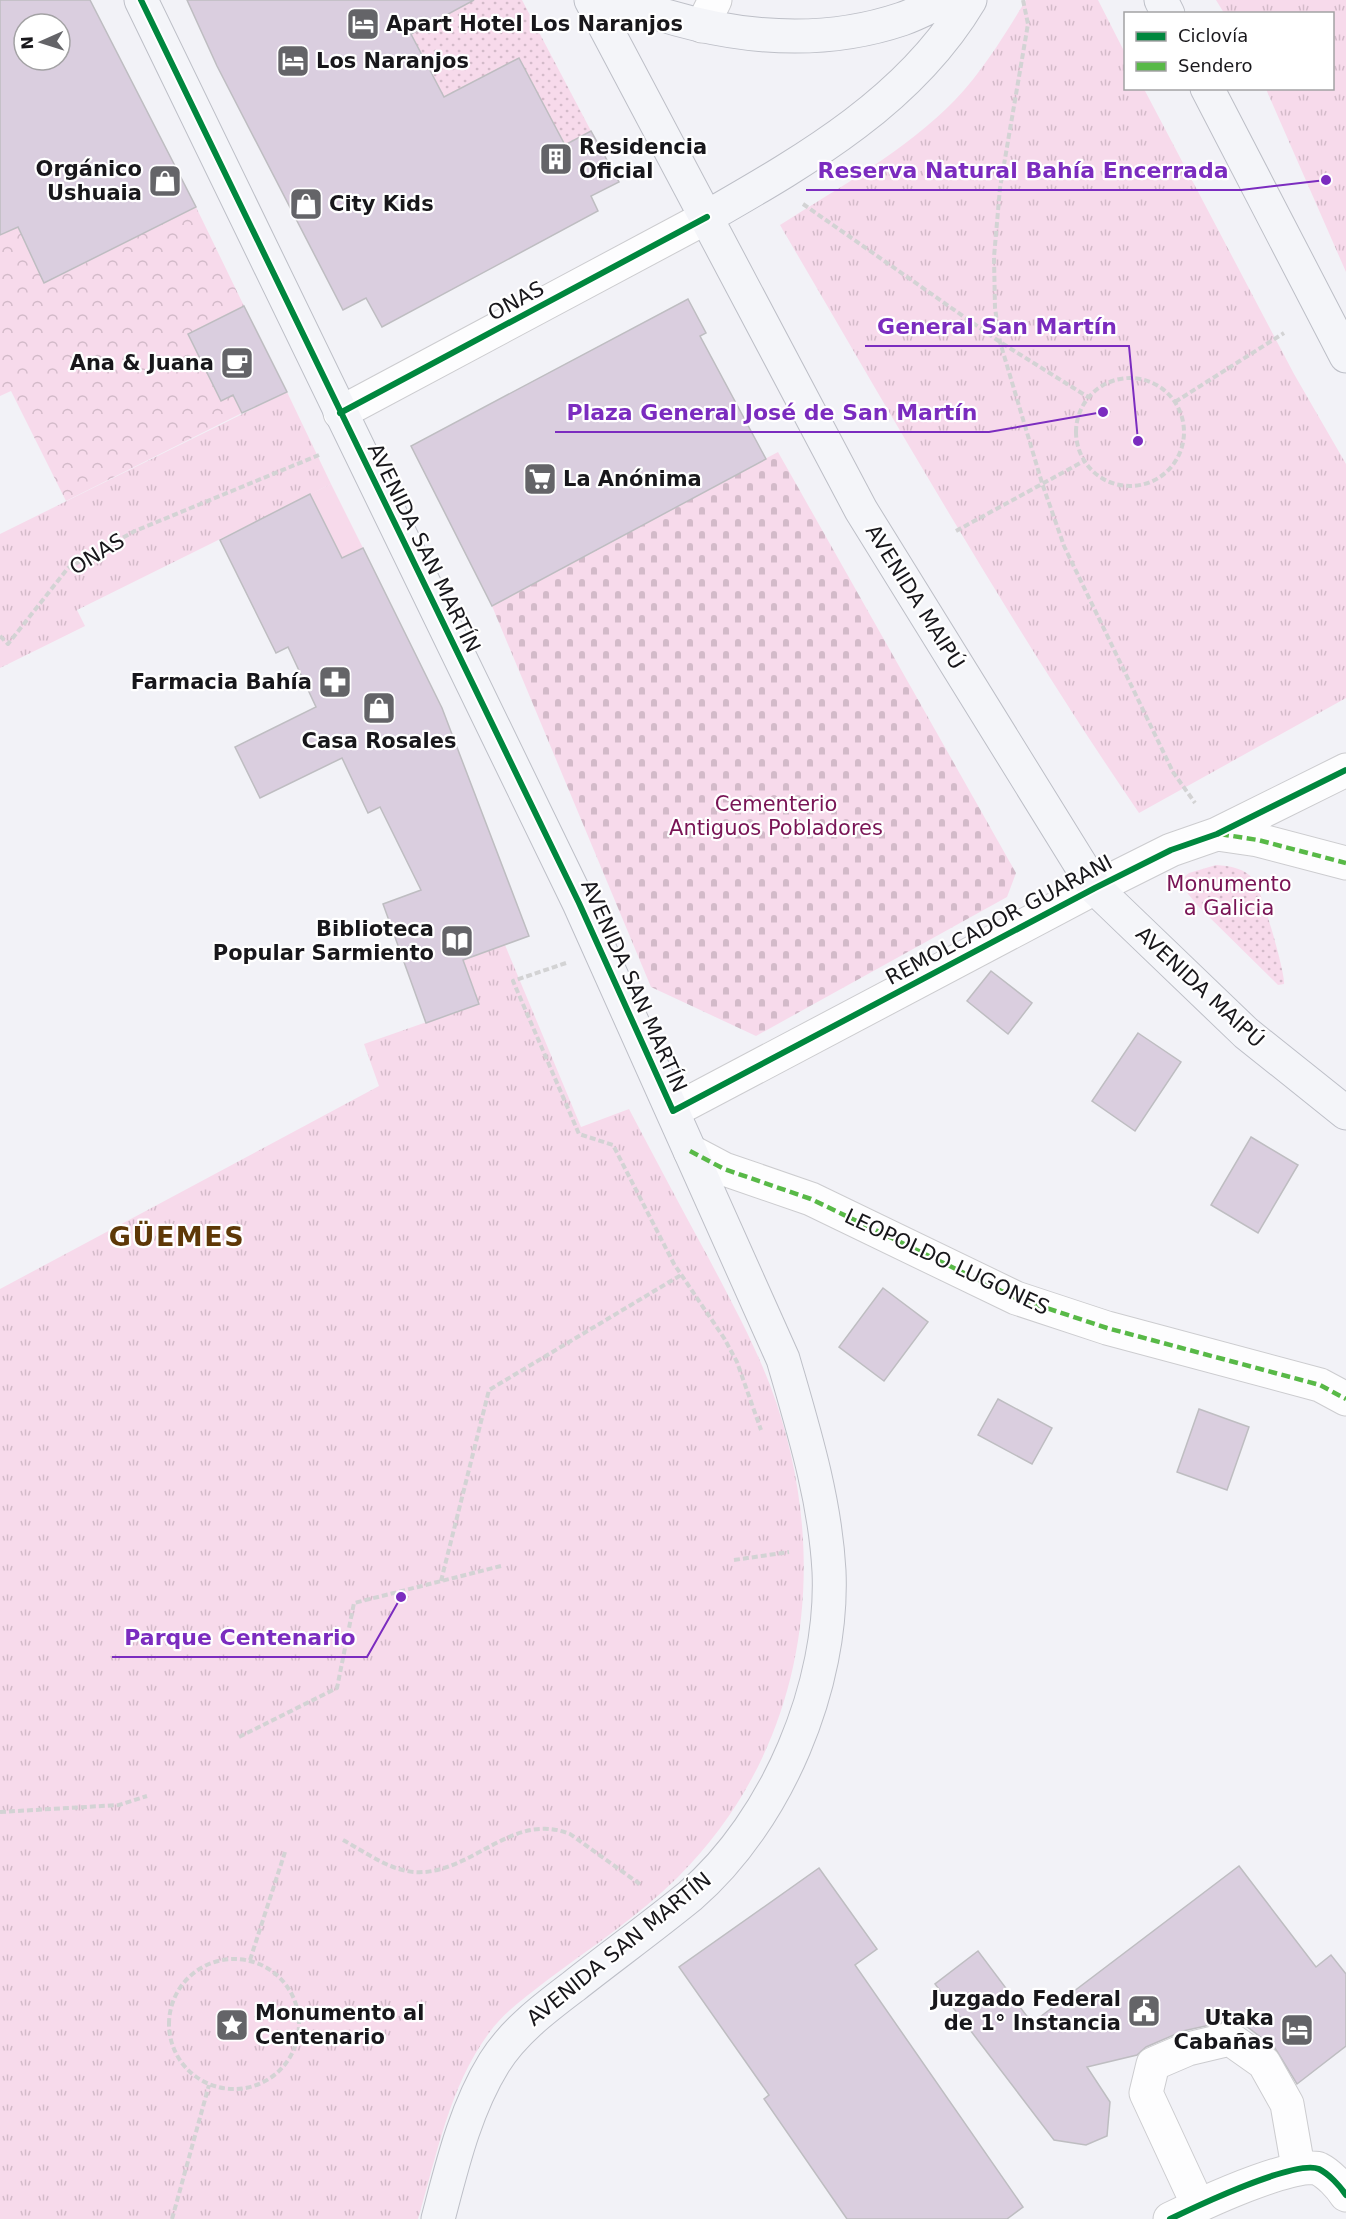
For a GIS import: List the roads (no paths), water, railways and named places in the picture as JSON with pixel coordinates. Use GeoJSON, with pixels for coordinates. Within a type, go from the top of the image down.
{"type":"FeatureCollection","features":[{"type":"Feature","properties":{"kind":"main road","name":"AVENIDA SAN MARTÍN"},"geometry":{"type":"LineString","coordinates":[[141,0],[600,949],[783,1359],[820,1501],[829,1571],[826,1636],[813,1697],[790,1756],[762,1810],[727,1857],[691,1894],[520,2030],[495,2062],[473,2104],[458,2144],[438,2219]]}},
{"type":"Feature","properties":{"kind":"main road","name":"AVENIDA MAIPÚ"},"geometry":{"type":"LineString","coordinates":[[591,0],[861,510],[1095,888],[1246,1033],[1346,1113]]}},
{"type":"Feature","properties":{"kind":"main road"},"geometry":{"type":"LineString","coordinates":[[619,0],[665,18],[708,13],[739,34],[795,38],[850,33],[903,19],[944,0]]}},
{"type":"Feature","properties":{"kind":"main road"},"geometry":{"type":"LineString","coordinates":[[707,217],[810,156],[864,117],[911,76],[954,27],[970,0]]}},
{"type":"Feature","properties":{"kind":"main road"},"geometry":{"type":"LineString","coordinates":[[1208,90],[1346,356]]}},
{"type":"Feature","properties":{"kind":"street","name":"ONAS"},"geometry":{"type":"LineString","coordinates":[[340,413],[707,217]]}},
{"type":"Feature","properties":{"kind":"street","name":"REMOLCADOR GUARANI"},"geometry":{"type":"LineString","coordinates":[[673,1112],[1095,888],[1172,850],[1217,834],[1346,770]]}},
{"type":"Feature","properties":{"kind":"street"},"geometry":{"type":"LineString","coordinates":[[1217,834],[1258,840],[1346,863]]}},
{"type":"Feature","properties":{"kind":"street","name":"LEOPOLDO LUGONES"},"geometry":{"type":"LineString","coordinates":[[690,1151],[724,1169],[811,1199],[1016,1298],[1107,1328],[1311,1382],[1346,1399]]}},
{"type":"Feature","properties":{"kind":"street"},"geometry":{"type":"LineString","coordinates":[[1298,2167],[1287,2104],[1264,2063],[1230,2039],[1188,2049],[1153,2064],[1146,2093],[1184,2212],[1298,2167],[1318,2169],[1341,2181]]}},
{"type":"Feature","properties":{"kind":"place","name":"Apart Hotel Los Naranjos"},"geometry":{"type":"Point","coordinates":[363,24]}},
{"type":"Feature","properties":{"kind":"place","name":"Los Naranjos"},"geometry":{"type":"Point","coordinates":[293,61]}},
{"type":"Feature","properties":{"kind":"place","name":"Residencia Oficial"},"geometry":{"type":"Point","coordinates":[556,159]}},
{"type":"Feature","properties":{"kind":"place","name":"Reserva Natural Bahía Encerrada"},"geometry":{"type":"Point","coordinates":[1326,180]}},
{"type":"Feature","properties":{"kind":"place","name":"Orgánico Ushuaia"},"geometry":{"type":"Point","coordinates":[165,181]}},
{"type":"Feature","properties":{"kind":"place","name":"City Kids"},"geometry":{"type":"Point","coordinates":[306,204]}},
{"type":"Feature","properties":{"kind":"place","name":"Ana & Juana"},"geometry":{"type":"Point","coordinates":[237,363]}},
{"type":"Feature","properties":{"kind":"place","name":"Plaza General José de San Martín"},"geometry":{"type":"Point","coordinates":[1103,412]}},
{"type":"Feature","properties":{"kind":"place","name":"General San Martín"},"geometry":{"type":"Point","coordinates":[1138,441]}},
{"type":"Feature","properties":{"kind":"place","name":"La Anónima"},"geometry":{"type":"Point","coordinates":[540,479]}},
{"type":"Feature","properties":{"kind":"place","name":"Farmacia Bahía"},"geometry":{"type":"Point","coordinates":[335,682]}},
{"type":"Feature","properties":{"kind":"place","name":"Casa Rosales"},"geometry":{"type":"Point","coordinates":[379,708]}},
{"type":"Feature","properties":{"kind":"place","name":"Biblioteca Popular Sarmiento"},"geometry":{"type":"Point","coordinates":[457,941]}},
{"type":"Feature","properties":{"kind":"place","name":"Parque Centenario"},"geometry":{"type":"Point","coordinates":[401,1597]}},
{"type":"Feature","properties":{"kind":"place","name":"Juzgado Federal de 1° Instancia"},"geometry":{"type":"Point","coordinates":[1144,2011]}},
{"type":"Feature","properties":{"kind":"place","name":"Monumento al Centenario"},"geometry":{"type":"Point","coordinates":[232,2025]}},
{"type":"Feature","properties":{"kind":"place","name":"Utaka Cabañas"},"geometry":{"type":"Point","coordinates":[1297,2030]}},
{"type":"Feature","properties":{"kind":"district","name":"GÜEMES"},"geometry":{"type":"Point","coordinates":[177,1236]}},
{"type":"Feature","properties":{"kind":"park label","name":"Cementerio Antiguos Pobladores"},"geometry":{"type":"Point","coordinates":[776,816]}},
{"type":"Feature","properties":{"kind":"park label","name":"Monumento a Galicia"},"geometry":{"type":"Point","coordinates":[1229,896]}}]}
